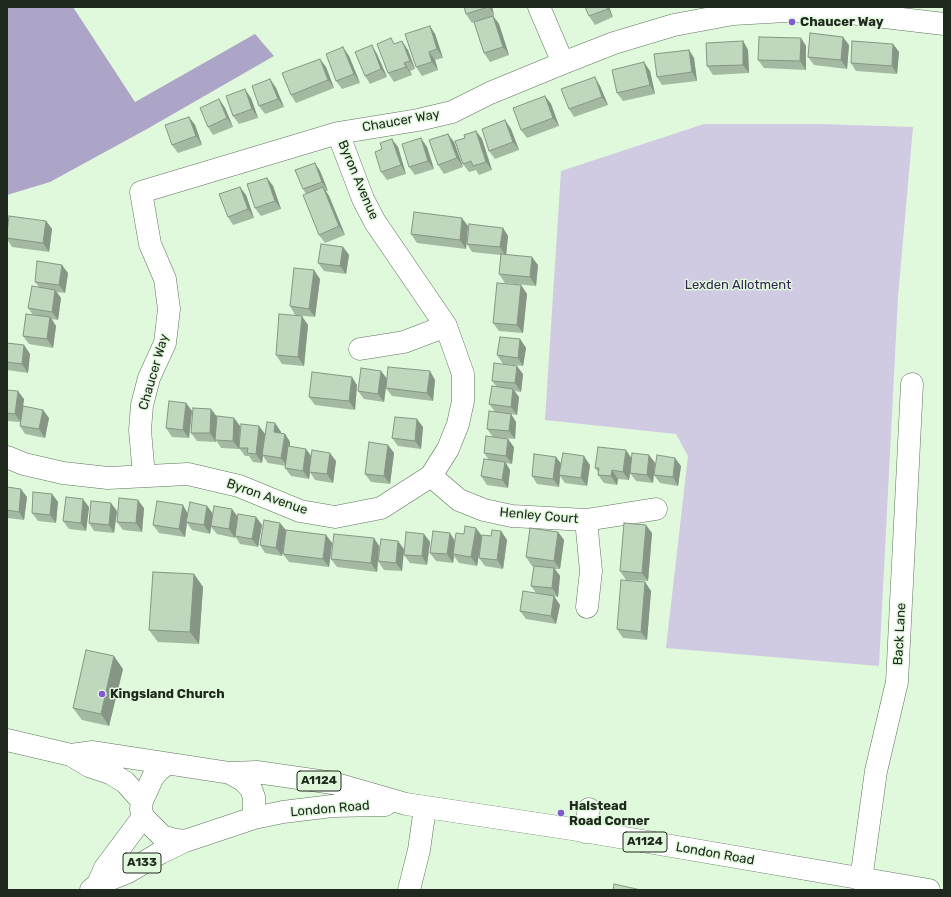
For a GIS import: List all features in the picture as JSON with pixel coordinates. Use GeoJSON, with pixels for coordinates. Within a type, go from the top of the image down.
{"type":"FeatureCollection","features":[{"type":"Feature","properties":{"kind":"street"},"geometry":{"type":"LineString","coordinates":[[539,7],[562,63]]}},
{"type":"Feature","properties":{"kind":"street","name":"Chaucer Way"},"geometry":{"type":"LineString","coordinates":[[144,476],[140,430],[142,405],[149,378],[165,343],[169,310],[165,279],[150,244],[141,192],[338,133],[418,120],[452,112],[490,93],[562,63],[614,43],[674,25],[733,14],[786,11],[842,12],[944,24]]}},
{"type":"Feature","properties":{"kind":"street","name":"Byron Avenue"},"geometry":{"type":"LineString","coordinates":[[7,456],[24,464],[63,473],[108,478],[188,474],[239,486],[300,511],[335,517],[381,508],[431,476],[448,449],[458,424],[463,401],[463,374],[446,326],[375,222],[363,199],[338,133]]}},
{"type":"Feature","properties":{"kind":"street"},"geometry":{"type":"LineString","coordinates":[[360,349],[404,342],[446,326]]}},
{"type":"Feature","properties":{"kind":"street","name":"Back Lane"},"geometry":{"type":"LineString","coordinates":[[861,880],[876,771],[897,682],[912,384]]}},
{"type":"Feature","properties":{"kind":"street","name":"Henley Court"},"geometry":{"type":"LineString","coordinates":[[431,476],[459,500],[484,510],[512,516],[586,520],[656,509]]}},
{"type":"Feature","properties":{"kind":"street","name":"Henley Court"},"geometry":{"type":"LineString","coordinates":[[586,520],[591,571],[587,607]]}},
{"type":"Feature","properties":{"kind":"street"},"geometry":{"type":"LineString","coordinates":[[7,740],[71,755],[89,766],[110,773],[125,782],[142,809],[162,836],[185,841],[254,818],[254,797],[251,789],[244,781],[230,773],[166,764],[148,759],[93,752],[71,755]]}},
{"type":"Feature","properties":{"kind":"street"},"geometry":{"type":"LineString","coordinates":[[142,809],[153,777],[166,764]]}},
{"type":"Feature","properties":{"kind":"street","name":"London Road"},"geometry":{"type":"LineString","coordinates":[[230,773],[257,772],[333,783],[416,806],[585,832],[861,880],[885,887],[929,890]]}},
{"type":"Feature","properties":{"kind":"street","name":"London Road"},"geometry":{"type":"LineString","coordinates":[[254,818],[332,806],[416,806]]}},
{"type":"Feature","properties":{"kind":"street"},"geometry":{"type":"LineString","coordinates":[[409,890],[419,850],[416,806]]}},
{"type":"Feature","properties":{"kind":"street","name":"A133"},"geometry":{"type":"LineString","coordinates":[[94,887],[142,809]]}},
{"type":"Feature","properties":{"kind":"street"},"geometry":{"type":"LineString","coordinates":[[585,832],[589,809]]}},
{"type":"Feature","properties":{"kind":"street","name":"A133"},"geometry":{"type":"LineString","coordinates":[[94,887],[128,872],[185,841]]}},
{"type":"Feature","properties":{"kind":"green space","name":"Lexden Allotment"},"geometry":{"type":"Polygon","coordinates":[[[704,124],[819,124],[913,127],[898,297],[879,666],[666,648],[688,456],[676,434],[545,420],[561,171],[704,124]]]}},
{"type":"Feature","properties":{"kind":"shaded area"},"geometry":{"type":"Polygon","coordinates":[[[7,7],[73,7],[135,102],[255,34],[274,56],[147,129],[50,182],[7,195],[7,7]]]}},
{"type":"Feature","properties":{"kind":"building"},"geometry":{"type":"Polygon","coordinates":[[[464,7],[488,7],[466,14],[464,7]]]}},
{"type":"Feature","properties":{"kind":"building"},"geometry":{"type":"Polygon","coordinates":[[[585,7],[607,7],[608,9],[589,16],[585,7]]]}},
{"type":"Feature","properties":{"kind":"building"},"geometry":{"type":"Polygon","coordinates":[[[493,16],[503,47],[484,53],[474,22],[493,16]]]}},
{"type":"Feature","properties":{"kind":"building"},"geometry":{"type":"Polygon","coordinates":[[[430,26],[437,49],[429,52],[432,62],[416,67],[405,34],[430,26]]]}},
{"type":"Feature","properties":{"kind":"building"},"geometry":{"type":"Polygon","coordinates":[[[810,33],[843,37],[841,60],[808,57],[810,33]]]}},
{"type":"Feature","properties":{"kind":"building"},"geometry":{"type":"Polygon","coordinates":[[[759,37],[801,38],[800,61],[758,60],[759,37]]]}},
{"type":"Feature","properties":{"kind":"building"},"geometry":{"type":"Polygon","coordinates":[[[391,38],[394,44],[402,41],[410,61],[404,63],[406,67],[388,73],[377,44],[391,38]]]}},
{"type":"Feature","properties":{"kind":"building"},"geometry":{"type":"Polygon","coordinates":[[[743,41],[743,65],[707,66],[706,43],[743,41]]]}},
{"type":"Feature","properties":{"kind":"building"},"geometry":{"type":"Polygon","coordinates":[[[852,41],[893,44],[892,66],[851,63],[852,41]]]}},
{"type":"Feature","properties":{"kind":"building"},"geometry":{"type":"Polygon","coordinates":[[[372,45],[381,69],[365,76],[355,52],[372,45]]]}},
{"type":"Feature","properties":{"kind":"building"},"geometry":{"type":"Polygon","coordinates":[[[343,47],[354,74],[336,81],[326,54],[343,47]]]}},
{"type":"Feature","properties":{"kind":"building"},"geometry":{"type":"Polygon","coordinates":[[[689,50],[692,72],[657,77],[654,54],[689,50]]]}},
{"type":"Feature","properties":{"kind":"building"},"geometry":{"type":"Polygon","coordinates":[[[320,59],[328,80],[291,95],[282,73],[320,59]]]}},
{"type":"Feature","properties":{"kind":"building"},"geometry":{"type":"Polygon","coordinates":[[[644,62],[650,85],[617,93],[612,70],[644,62]]]}},
{"type":"Feature","properties":{"kind":"building"},"geometry":{"type":"Polygon","coordinates":[[[595,77],[602,97],[569,109],[561,89],[595,77]]]}},
{"type":"Feature","properties":{"kind":"building"},"geometry":{"type":"Polygon","coordinates":[[[270,79],[278,99],[259,106],[252,86],[270,79]]]}},
{"type":"Feature","properties":{"kind":"building"},"geometry":{"type":"Polygon","coordinates":[[[245,89],[252,109],[233,116],[226,96],[245,89]]]}},
{"type":"Feature","properties":{"kind":"building"},"geometry":{"type":"Polygon","coordinates":[[[545,96],[553,118],[521,130],[513,108],[545,96]]]}},
{"type":"Feature","properties":{"kind":"building"},"geometry":{"type":"Polygon","coordinates":[[[219,99],[227,118],[208,127],[200,108],[219,99]]]}},
{"type":"Feature","properties":{"kind":"building"},"geometry":{"type":"Polygon","coordinates":[[[189,117],[196,136],[172,145],[165,125],[189,117]]]}},
{"type":"Feature","properties":{"kind":"building"},"geometry":{"type":"Polygon","coordinates":[[[505,120],[513,142],[489,151],[482,129],[505,120]]]}},
{"type":"Feature","properties":{"kind":"building"},"geometry":{"type":"Polygon","coordinates":[[[476,131],[486,162],[473,166],[471,161],[463,164],[455,141],[465,138],[464,135],[476,131]]]}},
{"type":"Feature","properties":{"kind":"building"},"geometry":{"type":"Polygon","coordinates":[[[448,134],[457,158],[438,165],[429,140],[448,134]]]}},
{"type":"Feature","properties":{"kind":"building"},"geometry":{"type":"Polygon","coordinates":[[[421,138],[428,161],[409,167],[402,144],[421,138]]]}},
{"type":"Feature","properties":{"kind":"building"},"geometry":{"type":"Polygon","coordinates":[[[392,139],[401,165],[381,172],[375,152],[382,149],[380,143],[392,139]]]}},
{"type":"Feature","properties":{"kind":"building"},"geometry":{"type":"Polygon","coordinates":[[[315,163],[322,182],[303,189],[295,170],[315,163]]]}},
{"type":"Feature","properties":{"kind":"building"},"geometry":{"type":"Polygon","coordinates":[[[267,178],[275,201],[255,208],[247,184],[267,178]]]}},
{"type":"Feature","properties":{"kind":"building"},"geometry":{"type":"Polygon","coordinates":[[[240,187],[248,209],[228,217],[219,194],[240,187]]]}},
{"type":"Feature","properties":{"kind":"building"},"geometry":{"type":"Polygon","coordinates":[[[323,187],[339,226],[319,235],[303,195],[323,187]]]}},
{"type":"Feature","properties":{"kind":"building"},"geometry":{"type":"Polygon","coordinates":[[[414,212],[462,218],[460,240],[411,234],[414,212]]]}},
{"type":"Feature","properties":{"kind":"building"},"geometry":{"type":"Polygon","coordinates":[[[9,216],[46,221],[43,243],[7,238],[9,216]]]}},
{"type":"Feature","properties":{"kind":"building"},"geometry":{"type":"Polygon","coordinates":[[[469,224],[503,228],[500,247],[467,244],[469,224]]]}},
{"type":"Feature","properties":{"kind":"building"},"geometry":{"type":"Polygon","coordinates":[[[321,244],[343,247],[340,266],[318,263],[321,244]]]}},
{"type":"Feature","properties":{"kind":"building"},"geometry":{"type":"Polygon","coordinates":[[[501,254],[532,257],[530,277],[499,274],[501,254]]]}},
{"type":"Feature","properties":{"kind":"building"},"geometry":{"type":"Polygon","coordinates":[[[37,261],[62,265],[59,285],[35,282],[37,261]]]}},
{"type":"Feature","properties":{"kind":"building"},"geometry":{"type":"Polygon","coordinates":[[[294,268],[314,270],[309,309],[290,306],[294,268]]]}},
{"type":"Feature","properties":{"kind":"building"},"geometry":{"type":"Polygon","coordinates":[[[497,283],[521,285],[517,325],[493,323],[497,283]]]}},
{"type":"Feature","properties":{"kind":"building"},"geometry":{"type":"Polygon","coordinates":[[[32,286],[55,290],[52,312],[28,308],[32,286]]]}},
{"type":"Feature","properties":{"kind":"building"},"geometry":{"type":"Polygon","coordinates":[[[26,314],[50,317],[47,339],[23,336],[26,314]]]}},
{"type":"Feature","properties":{"kind":"building"},"geometry":{"type":"Polygon","coordinates":[[[279,314],[302,316],[298,357],[276,355],[279,314]]]}},
{"type":"Feature","properties":{"kind":"building"},"geometry":{"type":"Polygon","coordinates":[[[500,337],[520,339],[518,358],[497,355],[500,337]]]}},
{"type":"Feature","properties":{"kind":"building"},"geometry":{"type":"Polygon","coordinates":[[[7,343],[24,345],[22,364],[7,362],[7,343]]]}},
{"type":"Feature","properties":{"kind":"building"},"geometry":{"type":"Polygon","coordinates":[[[494,363],[517,366],[515,383],[492,381],[494,363]]]}},
{"type":"Feature","properties":{"kind":"building"},"geometry":{"type":"Polygon","coordinates":[[[388,367],[430,371],[427,393],[386,388],[388,367]]]}},
{"type":"Feature","properties":{"kind":"building"},"geometry":{"type":"Polygon","coordinates":[[[361,368],[381,371],[378,394],[358,391],[361,368]]]}},
{"type":"Feature","properties":{"kind":"building"},"geometry":{"type":"Polygon","coordinates":[[[312,372],[352,377],[349,401],[309,397],[312,372]]]}},
{"type":"Feature","properties":{"kind":"building"},"geometry":{"type":"Polygon","coordinates":[[[492,386],[513,389],[511,407],[489,404],[492,386]]]}},
{"type":"Feature","properties":{"kind":"building"},"geometry":{"type":"Polygon","coordinates":[[[7,390],[18,391],[15,414],[7,413],[7,390]]]}},
{"type":"Feature","properties":{"kind":"building"},"geometry":{"type":"Polygon","coordinates":[[[169,401],[186,403],[183,430],[166,428],[169,401]]]}},
{"type":"Feature","properties":{"kind":"building"},"geometry":{"type":"Polygon","coordinates":[[[23,406],[43,410],[39,429],[20,426],[23,406]]]}},
{"type":"Feature","properties":{"kind":"building"},"geometry":{"type":"Polygon","coordinates":[[[193,408],[211,409],[210,433],[191,433],[193,408]]]}},
{"type":"Feature","properties":{"kind":"building"},"geometry":{"type":"Polygon","coordinates":[[[489,411],[511,414],[509,431],[487,429],[489,411]]]}},
{"type":"Feature","properties":{"kind":"building"},"geometry":{"type":"Polygon","coordinates":[[[217,416],[234,418],[233,441],[215,440],[217,416]]]}},
{"type":"Feature","properties":{"kind":"building"},"geometry":{"type":"Polygon","coordinates":[[[395,417],[417,419],[415,441],[392,438],[395,417]]]}},
{"type":"Feature","properties":{"kind":"building"},"geometry":{"type":"Polygon","coordinates":[[[267,422],[275,423],[274,432],[285,434],[281,458],[262,455],[267,422]]]}},
{"type":"Feature","properties":{"kind":"building"},"geometry":{"type":"Polygon","coordinates":[[[241,424],[259,426],[256,454],[247,453],[248,448],[239,448],[241,424]]]}},
{"type":"Feature","properties":{"kind":"building"},"geometry":{"type":"Polygon","coordinates":[[[486,436],[508,439],[506,456],[484,453],[486,436]]]}},
{"type":"Feature","properties":{"kind":"building"},"geometry":{"type":"Polygon","coordinates":[[[369,442],[388,445],[384,476],[365,474],[369,442]]]}},
{"type":"Feature","properties":{"kind":"building"},"geometry":{"type":"Polygon","coordinates":[[[288,446],[306,449],[303,471],[285,468],[288,446]]]}},
{"type":"Feature","properties":{"kind":"building"},"geometry":{"type":"Polygon","coordinates":[[[598,447],[626,450],[623,472],[612,470],[611,476],[598,475],[599,468],[595,468],[598,447]]]}},
{"type":"Feature","properties":{"kind":"building"},"geometry":{"type":"Polygon","coordinates":[[[312,450],[330,453],[327,474],[309,472],[312,450]]]}},
{"type":"Feature","properties":{"kind":"building"},"geometry":{"type":"Polygon","coordinates":[[[563,453],[584,456],[581,478],[559,475],[563,453]]]}},
{"type":"Feature","properties":{"kind":"building"},"geometry":{"type":"Polygon","coordinates":[[[632,453],[649,455],[647,475],[630,473],[632,453]]]}},
{"type":"Feature","properties":{"kind":"building"},"geometry":{"type":"Polygon","coordinates":[[[534,454],[556,457],[553,479],[532,476],[534,454]]]}},
{"type":"Feature","properties":{"kind":"building"},"geometry":{"type":"Polygon","coordinates":[[[657,455],[675,458],[673,477],[654,475],[657,455]]]}},
{"type":"Feature","properties":{"kind":"building"},"geometry":{"type":"Polygon","coordinates":[[[484,459],[505,462],[502,480],[481,476],[484,459]]]}},
{"type":"Feature","properties":{"kind":"building"},"geometry":{"type":"Polygon","coordinates":[[[7,487],[21,489],[19,512],[7,510],[7,487]]]}},
{"type":"Feature","properties":{"kind":"building"},"geometry":{"type":"Polygon","coordinates":[[[33,492],[52,494],[50,515],[32,513],[33,492]]]}},
{"type":"Feature","properties":{"kind":"building"},"geometry":{"type":"Polygon","coordinates":[[[66,497],[83,499],[81,523],[63,521],[66,497]]]}},
{"type":"Feature","properties":{"kind":"building"},"geometry":{"type":"Polygon","coordinates":[[[119,498],[138,500],[136,523],[117,522],[119,498]]]}},
{"type":"Feature","properties":{"kind":"building"},"geometry":{"type":"Polygon","coordinates":[[[91,501],[111,503],[109,525],[89,523],[91,501]]]}},
{"type":"Feature","properties":{"kind":"building"},"geometry":{"type":"Polygon","coordinates":[[[157,501],[183,505],[179,529],[153,525],[157,501]]]}},
{"type":"Feature","properties":{"kind":"building"},"geometry":{"type":"Polygon","coordinates":[[[190,502],[207,506],[204,525],[186,522],[190,502]]]}},
{"type":"Feature","properties":{"kind":"building"},"geometry":{"type":"Polygon","coordinates":[[[214,506],[232,509],[229,529],[211,526],[214,506]]]}},
{"type":"Feature","properties":{"kind":"building"},"geometry":{"type":"Polygon","coordinates":[[[238,514],[256,517],[252,539],[235,536],[238,514]]]}},
{"type":"Feature","properties":{"kind":"building"},"geometry":{"type":"Polygon","coordinates":[[[264,520],[280,523],[276,548],[260,545],[264,520]]]}},
{"type":"Feature","properties":{"kind":"building"},"geometry":{"type":"Polygon","coordinates":[[[624,523],[646,525],[642,573],[620,571],[624,523]]]}},
{"type":"Feature","properties":{"kind":"building"},"geometry":{"type":"Polygon","coordinates":[[[465,526],[476,528],[471,557],[453,554],[456,533],[464,534],[465,526]]]}},
{"type":"Feature","properties":{"kind":"building"},"geometry":{"type":"Polygon","coordinates":[[[530,528],[558,532],[554,561],[526,557],[530,528]]]}},
{"type":"Feature","properties":{"kind":"building"},"geometry":{"type":"Polygon","coordinates":[[[286,530],[326,535],[323,559],[283,554],[286,530]]]}},
{"type":"Feature","properties":{"kind":"building"},"geometry":{"type":"Polygon","coordinates":[[[492,530],[501,531],[497,560],[479,558],[482,535],[491,536],[492,530]]]}},
{"type":"Feature","properties":{"kind":"building"},"geometry":{"type":"Polygon","coordinates":[[[433,531],[450,533],[447,554],[430,553],[433,531]]]}},
{"type":"Feature","properties":{"kind":"building"},"geometry":{"type":"Polygon","coordinates":[[[406,532],[424,534],[422,556],[404,555],[406,532]]]}},
{"type":"Feature","properties":{"kind":"building"},"geometry":{"type":"Polygon","coordinates":[[[334,534],[374,538],[371,563],[331,559],[334,534]]]}},
{"type":"Feature","properties":{"kind":"building"},"geometry":{"type":"Polygon","coordinates":[[[381,539],[398,541],[396,563],[378,561],[381,539]]]}},
{"type":"Feature","properties":{"kind":"building"},"geometry":{"type":"Polygon","coordinates":[[[534,566],[554,568],[552,588],[531,586],[534,566]]]}},
{"type":"Feature","properties":{"kind":"building"},"geometry":{"type":"Polygon","coordinates":[[[153,572],[194,574],[190,632],[149,630],[153,572]]]}},
{"type":"Feature","properties":{"kind":"building"},"geometry":{"type":"Polygon","coordinates":[[[621,580],[645,582],[641,632],[617,629],[621,580]]]}},
{"type":"Feature","properties":{"kind":"building"},"geometry":{"type":"Polygon","coordinates":[[[523,591],[554,596],[551,616],[520,611],[523,591]]]}},
{"type":"Feature","properties":{"kind":"building"},"geometry":{"type":"Polygon","coordinates":[[[86,650],[114,656],[101,714],[73,708],[86,650]]]}},
{"type":"Feature","properties":{"kind":"building"},"geometry":{"type":"Polygon","coordinates":[[[614,884],[641,890],[613,890],[614,884]]]}},
{"type":"Feature","properties":{"kind":"place","name":"Chaucer Way"},"geometry":{"type":"Point","coordinates":[792,22]}},
{"type":"Feature","properties":{"kind":"place","name":"Kingsland Church"},"geometry":{"type":"Point","coordinates":[102,694]}},
{"type":"Feature","properties":{"kind":"place","name":"Halstead Road Corner"},"geometry":{"type":"Point","coordinates":[561,813]}}]}
